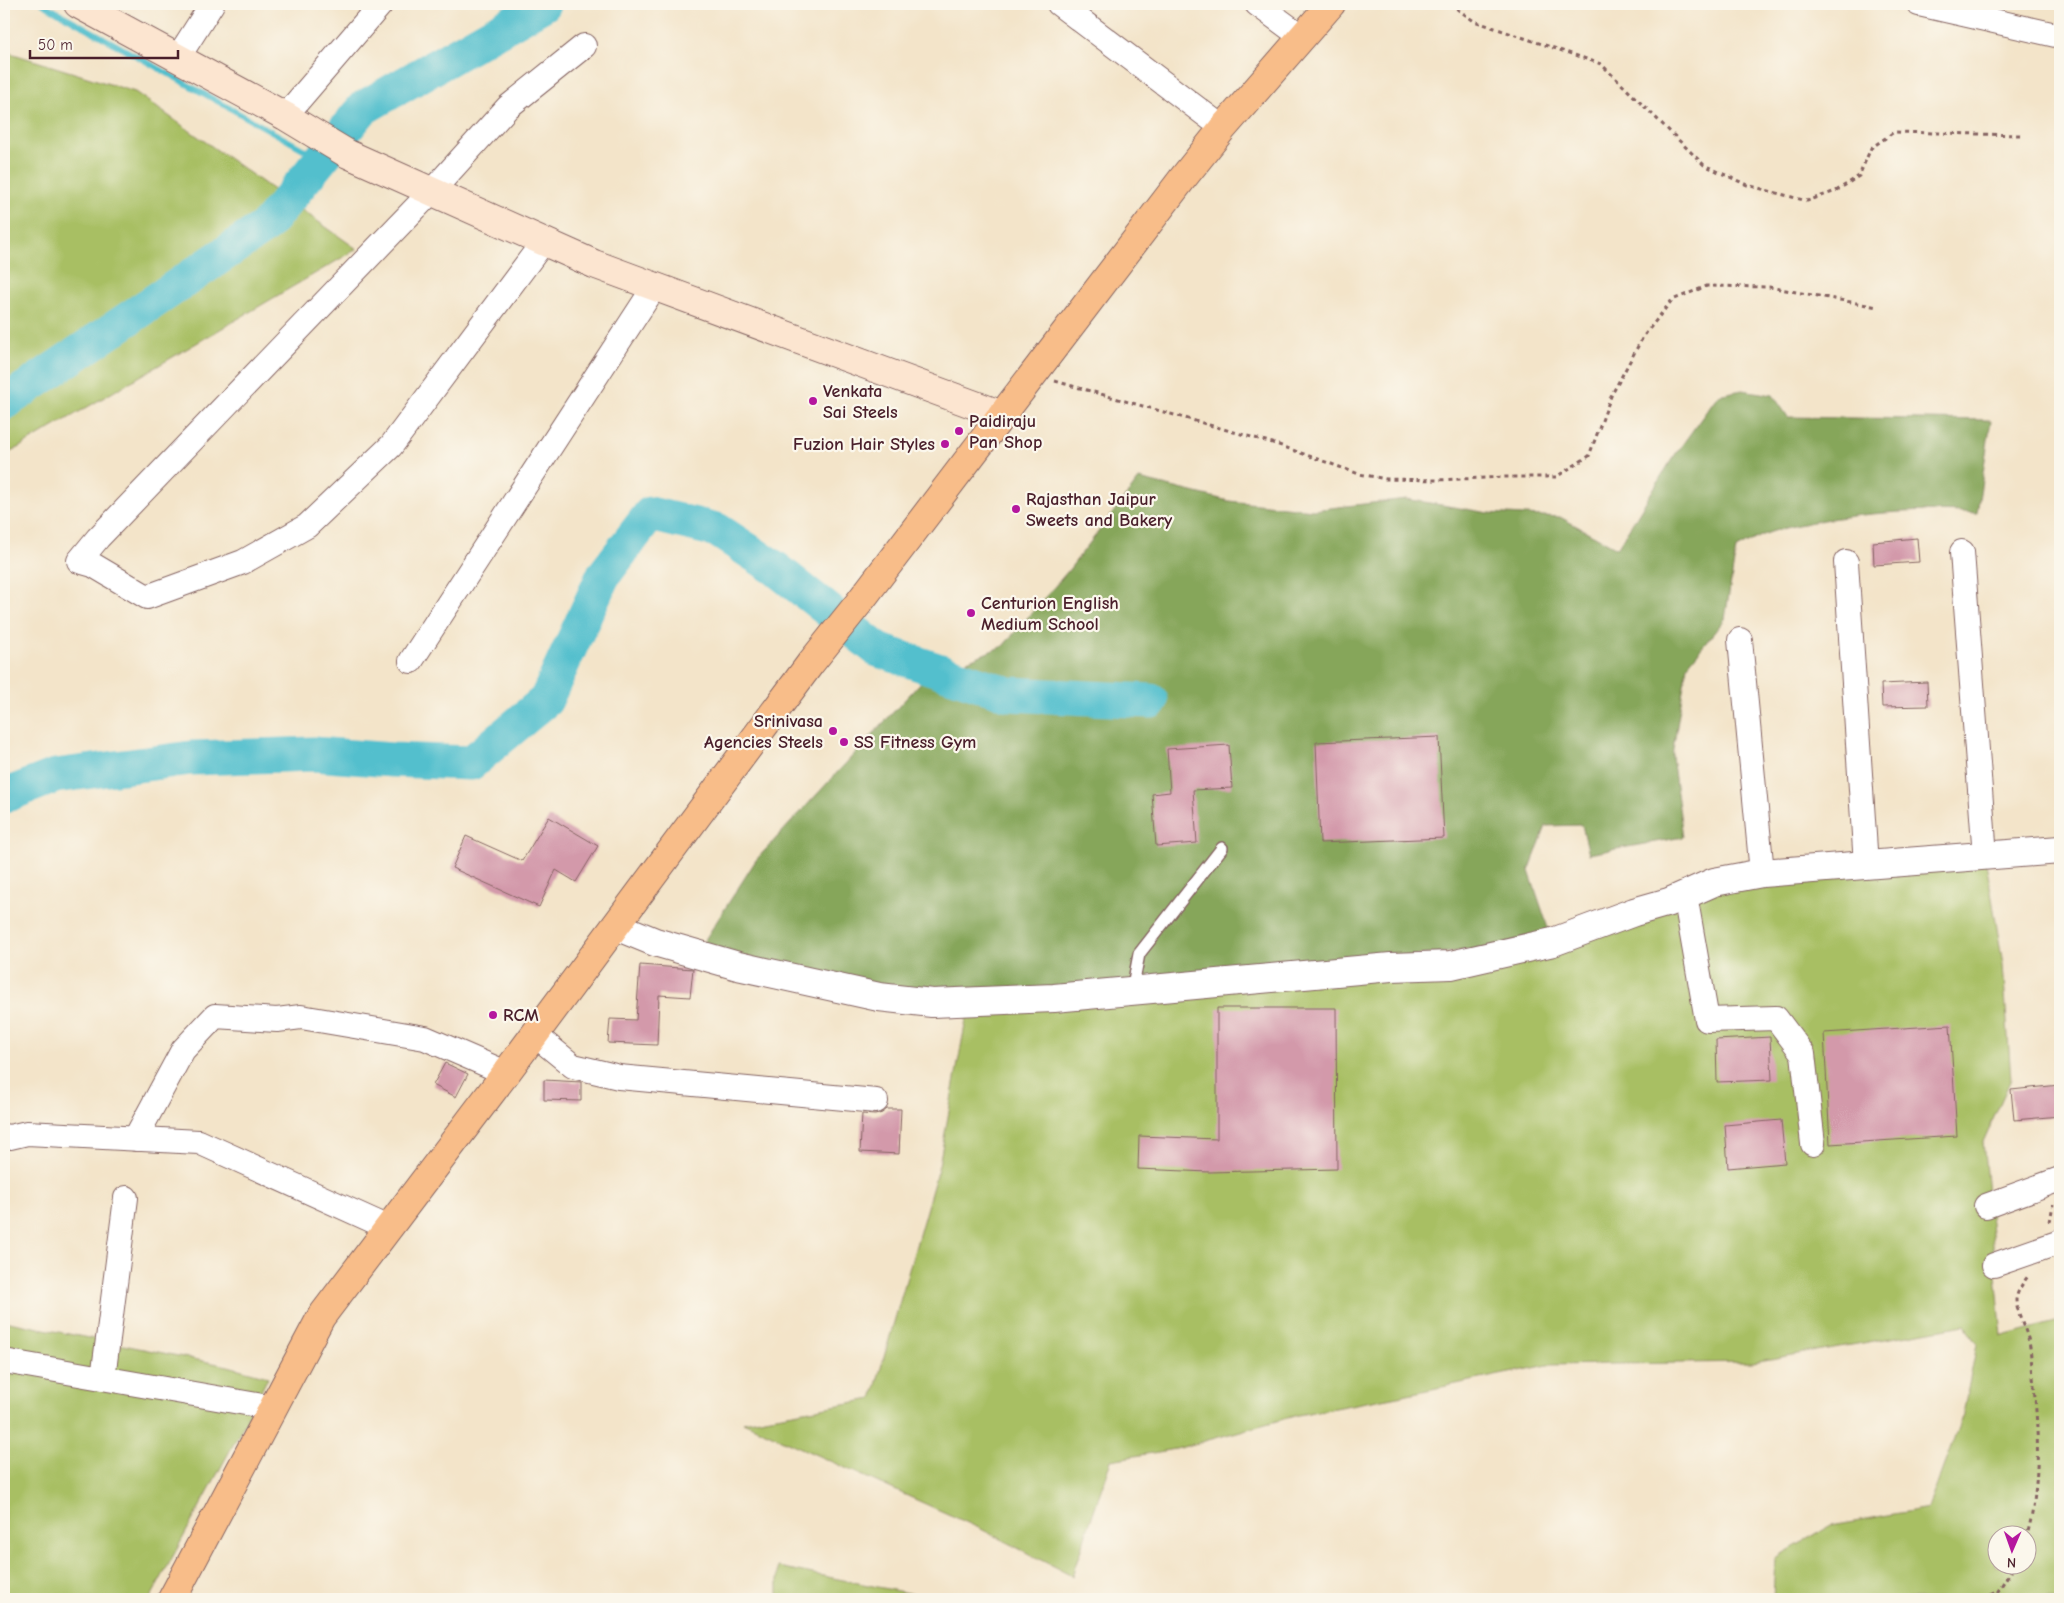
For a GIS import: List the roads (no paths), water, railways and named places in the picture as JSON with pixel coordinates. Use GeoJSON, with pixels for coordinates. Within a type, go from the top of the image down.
{"type":"FeatureCollection","features":[{"type":"Feature","properties":{"kind":"main road"},"geometry":{"type":"LineString","coordinates":[[172,1599],[321,1317],[506,1073],[810,664],[1033,374],[1223,128],[1331,4]]}},
{"type":"Feature","properties":{"kind":"main road"},"geometry":{"type":"LineString","coordinates":[[93,7],[178,59],[285,116],[348,154],[594,264],[1002,415]]}},
{"type":"Feature","properties":{"kind":"street"},"geometry":{"type":"LineString","coordinates":[[178,59],[212,4]]}},
{"type":"Feature","properties":{"kind":"street"},"geometry":{"type":"LineString","coordinates":[[285,116],[381,4]]}},
{"type":"Feature","properties":{"kind":"street"},"geometry":{"type":"LineString","coordinates":[[1059,4],[1223,128]]}},
{"type":"Feature","properties":{"kind":"street"},"geometry":{"type":"LineString","coordinates":[[1257,4],[1302,37]]}},
{"type":"Feature","properties":{"kind":"street"},"geometry":{"type":"LineString","coordinates":[[1919,4],[2060,36]]}},
{"type":"Feature","properties":{"kind":"street"},"geometry":{"type":"LineString","coordinates":[[544,241],[391,446],[307,526],[243,562],[147,597],[93,565],[79,561],[98,538],[432,191],[508,107],[584,46]]}},
{"type":"Feature","properties":{"kind":"street"},"geometry":{"type":"LineString","coordinates":[[411,661],[655,286]]}},
{"type":"Feature","properties":{"kind":"street"},"geometry":{"type":"LineString","coordinates":[[1962,552],[1985,856]]}},
{"type":"Feature","properties":{"kind":"street"},"geometry":{"type":"LineString","coordinates":[[1846,562],[1866,865]]}},
{"type":"Feature","properties":{"kind":"street"},"geometry":{"type":"LineString","coordinates":[[1740,640],[1762,873]]}},
{"type":"Feature","properties":{"kind":"street"},"geometry":{"type":"LineString","coordinates":[[616,926],[655,942],[738,966],[888,998],[932,1003],[1054,998],[1391,967],[1452,964],[1553,942],[1685,895],[1714,882],[1762,873],[2060,850]]}},
{"type":"Feature","properties":{"kind":"street"},"geometry":{"type":"LineString","coordinates":[[1685,895],[1707,1020],[1776,1018],[1803,1054],[1812,1144]]}},
{"type":"Feature","properties":{"kind":"street"},"geometry":{"type":"LineString","coordinates":[[135,1139],[183,1050],[215,1016],[277,1020],[301,1017],[425,1038],[506,1073]]}},
{"type":"Feature","properties":{"kind":"street"},"geometry":{"type":"LineString","coordinates":[[534,1035],[573,1066],[619,1078],[876,1102]]}},
{"type":"Feature","properties":{"kind":"street"},"geometry":{"type":"LineString","coordinates":[[4,1136],[10,1137],[27,1133],[199,1142],[389,1228]]}},
{"type":"Feature","properties":{"kind":"street"},"geometry":{"type":"LineString","coordinates":[[1986,1206],[2057,1180]]}},
{"type":"Feature","properties":{"kind":"street"},"geometry":{"type":"LineString","coordinates":[[103,1378],[126,1198]]}},
{"type":"Feature","properties":{"kind":"street"},"geometry":{"type":"LineString","coordinates":[[1994,1265],[2052,1245]]}},
{"type":"Feature","properties":{"kind":"street"},"geometry":{"type":"LineString","coordinates":[[4,1361],[274,1408]]}},
{"type":"Feature","properties":{"kind":"lane"},"geometry":{"type":"LineString","coordinates":[[1132,991],[1139,954],[1222,848]]}},
{"type":"Feature","properties":{"kind":"waterway"},"geometry":{"type":"LineString","coordinates":[[43,4],[321,159]]}},
{"type":"Feature","properties":{"kind":"waterway"},"geometry":{"type":"LineString","coordinates":[[4,403],[267,225],[363,108],[544,4]]}},
{"type":"Feature","properties":{"kind":"waterway"},"geometry":{"type":"LineString","coordinates":[[4,796],[55,776],[191,758],[314,754],[392,760],[471,763],[546,700],[603,576],[650,514],[717,530],[775,568],[878,650],[1009,694],[1151,701]]}},
{"type":"Feature","properties":{"kind":"place","name":"Venkata Sai Steels"},"geometry":{"type":"Point","coordinates":[813,401]}},
{"type":"Feature","properties":{"kind":"place","name":"Paidiraju Pan Shop"},"geometry":{"type":"Point","coordinates":[959,431]}},
{"type":"Feature","properties":{"kind":"place","name":"Fuzion Hair Styles"},"geometry":{"type":"Point","coordinates":[945,444]}},
{"type":"Feature","properties":{"kind":"place","name":"Rajasthan Jaipur Sweets and Bakery"},"geometry":{"type":"Point","coordinates":[1016,509]}},
{"type":"Feature","properties":{"kind":"place","name":"Centurion English Medium School"},"geometry":{"type":"Point","coordinates":[971,613]}},
{"type":"Feature","properties":{"kind":"place","name":"Srinivasa Agencies Steels"},"geometry":{"type":"Point","coordinates":[833,731]}},
{"type":"Feature","properties":{"kind":"place","name":"SS Fitness Gym"},"geometry":{"type":"Point","coordinates":[844,742]}},
{"type":"Feature","properties":{"kind":"place","name":"RCM"},"geometry":{"type":"Point","coordinates":[493,1015]}}]}
